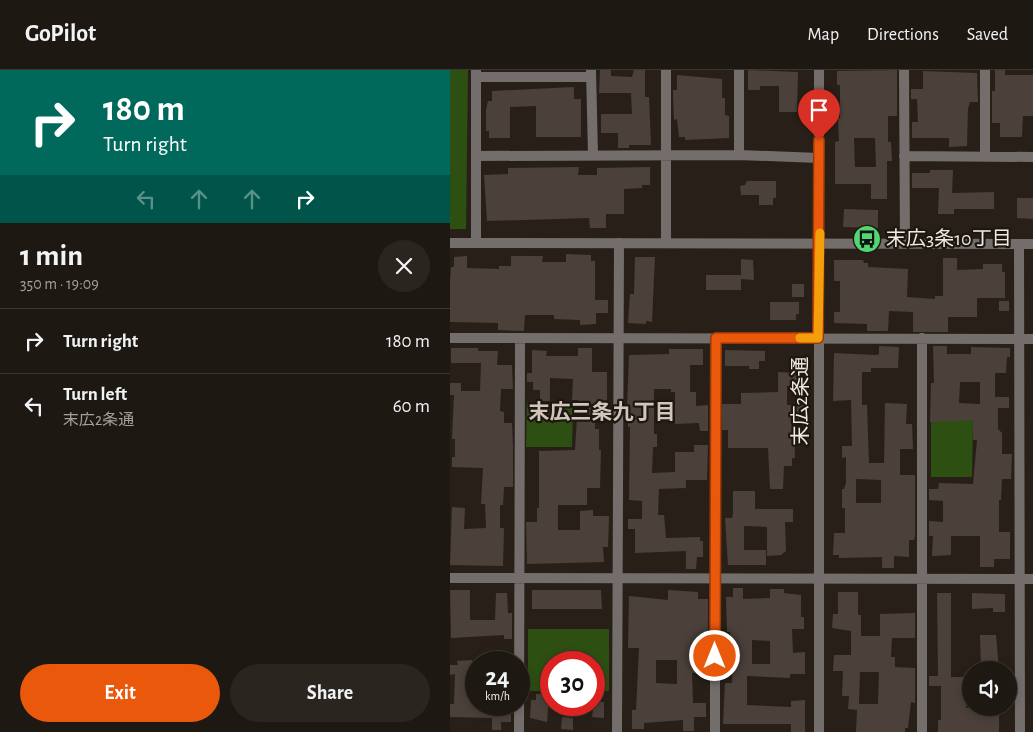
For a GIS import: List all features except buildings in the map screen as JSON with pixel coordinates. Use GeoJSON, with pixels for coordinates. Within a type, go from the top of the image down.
{"type":"FeatureCollection","features":[{"type":"Feature","properties":{"kind":"street"},"geometry":{"type":"LineString","coordinates":[[666,70],[666,243]]}},
{"type":"Feature","properties":{"kind":"street"},"geometry":{"type":"LineString","coordinates":[[739,70],[739,155]]}},
{"type":"Feature","properties":{"kind":"street","name":"末広2条通"},"geometry":{"type":"LineString","coordinates":[[819,70],[819,732]]}},
{"type":"Feature","properties":{"kind":"street"},"geometry":{"type":"LineString","coordinates":[[904,70],[905,244]]}},
{"type":"Feature","properties":{"kind":"street"},"geometry":{"type":"LineString","coordinates":[[985,70],[985,156]]}},
{"type":"Feature","properties":{"kind":"street"},"geometry":{"type":"LineString","coordinates":[[476,243],[476,74],[591,74],[593,155]]}},
{"type":"Feature","properties":{"kind":"street"},"geometry":{"type":"LineString","coordinates":[[476,156],[739,155],[819,158]]}},
{"type":"Feature","properties":{"kind":"street"},"geometry":{"type":"LineString","coordinates":[[904,156],[1033,157]]}},
{"type":"Feature","properties":{"kind":"street"},"geometry":{"type":"LineString","coordinates":[[450,243],[1033,244]]}},
{"type":"Feature","properties":{"kind":"street"},"geometry":{"type":"LineString","coordinates":[[617,732],[618,243]]}},
{"type":"Feature","properties":{"kind":"street"},"geometry":{"type":"LineString","coordinates":[[1019,244],[1020,732]]}},
{"type":"Feature","properties":{"kind":"street"},"geometry":{"type":"LineString","coordinates":[[450,338],[1033,339]]}},
{"type":"Feature","properties":{"kind":"street"},"geometry":{"type":"LineString","coordinates":[[520,338],[520,732]]}},
{"type":"Feature","properties":{"kind":"street"},"geometry":{"type":"LineString","coordinates":[[715,732],[716,338]]}},
{"type":"Feature","properties":{"kind":"street"},"geometry":{"type":"LineString","coordinates":[[922,338],[922,732]]}},
{"type":"Feature","properties":{"kind":"street"},"geometry":{"type":"LineString","coordinates":[[450,578],[1033,579]]}},
{"type":"Feature","properties":{"kind":"green space"},"geometry":{"type":"Polygon","coordinates":[[[450,70],[468,70],[466,229],[450,229],[450,70]]]}},
{"type":"Feature","properties":{"kind":"green space"},"geometry":{"type":"Polygon","coordinates":[[[527,403],[573,404],[572,447],[526,447],[527,403]]]}},
{"type":"Feature","properties":{"kind":"green space"},"geometry":{"type":"Polygon","coordinates":[[[931,420],[973,420],[972,477],[931,477],[931,420]]]}},
{"type":"Feature","properties":{"kind":"green space"},"geometry":{"type":"Polygon","coordinates":[[[528,629],[609,629],[609,691],[605,691],[605,651],[540,651],[540,691],[530,691],[530,651],[528,651],[528,629]]]}},
{"type":"Feature","properties":{"kind":"slow traffic"},"geometry":{"type":"LineString","coordinates":[[800,338],[818,338],[820,233]]}},
{"type":"Feature","properties":{"kind":"place","name":"末広3条10丁目"},"geometry":{"type":"Point","coordinates":[867,239]}},
{"type":"Feature","properties":{"kind":"district","name":"末広三条九丁目"},"geometry":{"type":"Point","coordinates":[602,412]}},
{"type":"Feature","properties":{"kind":"route"},"geometry":{"type":"LineString","coordinates":[[715,656],[716,338],[818,338],[820,244],[819,140]]}}]}
